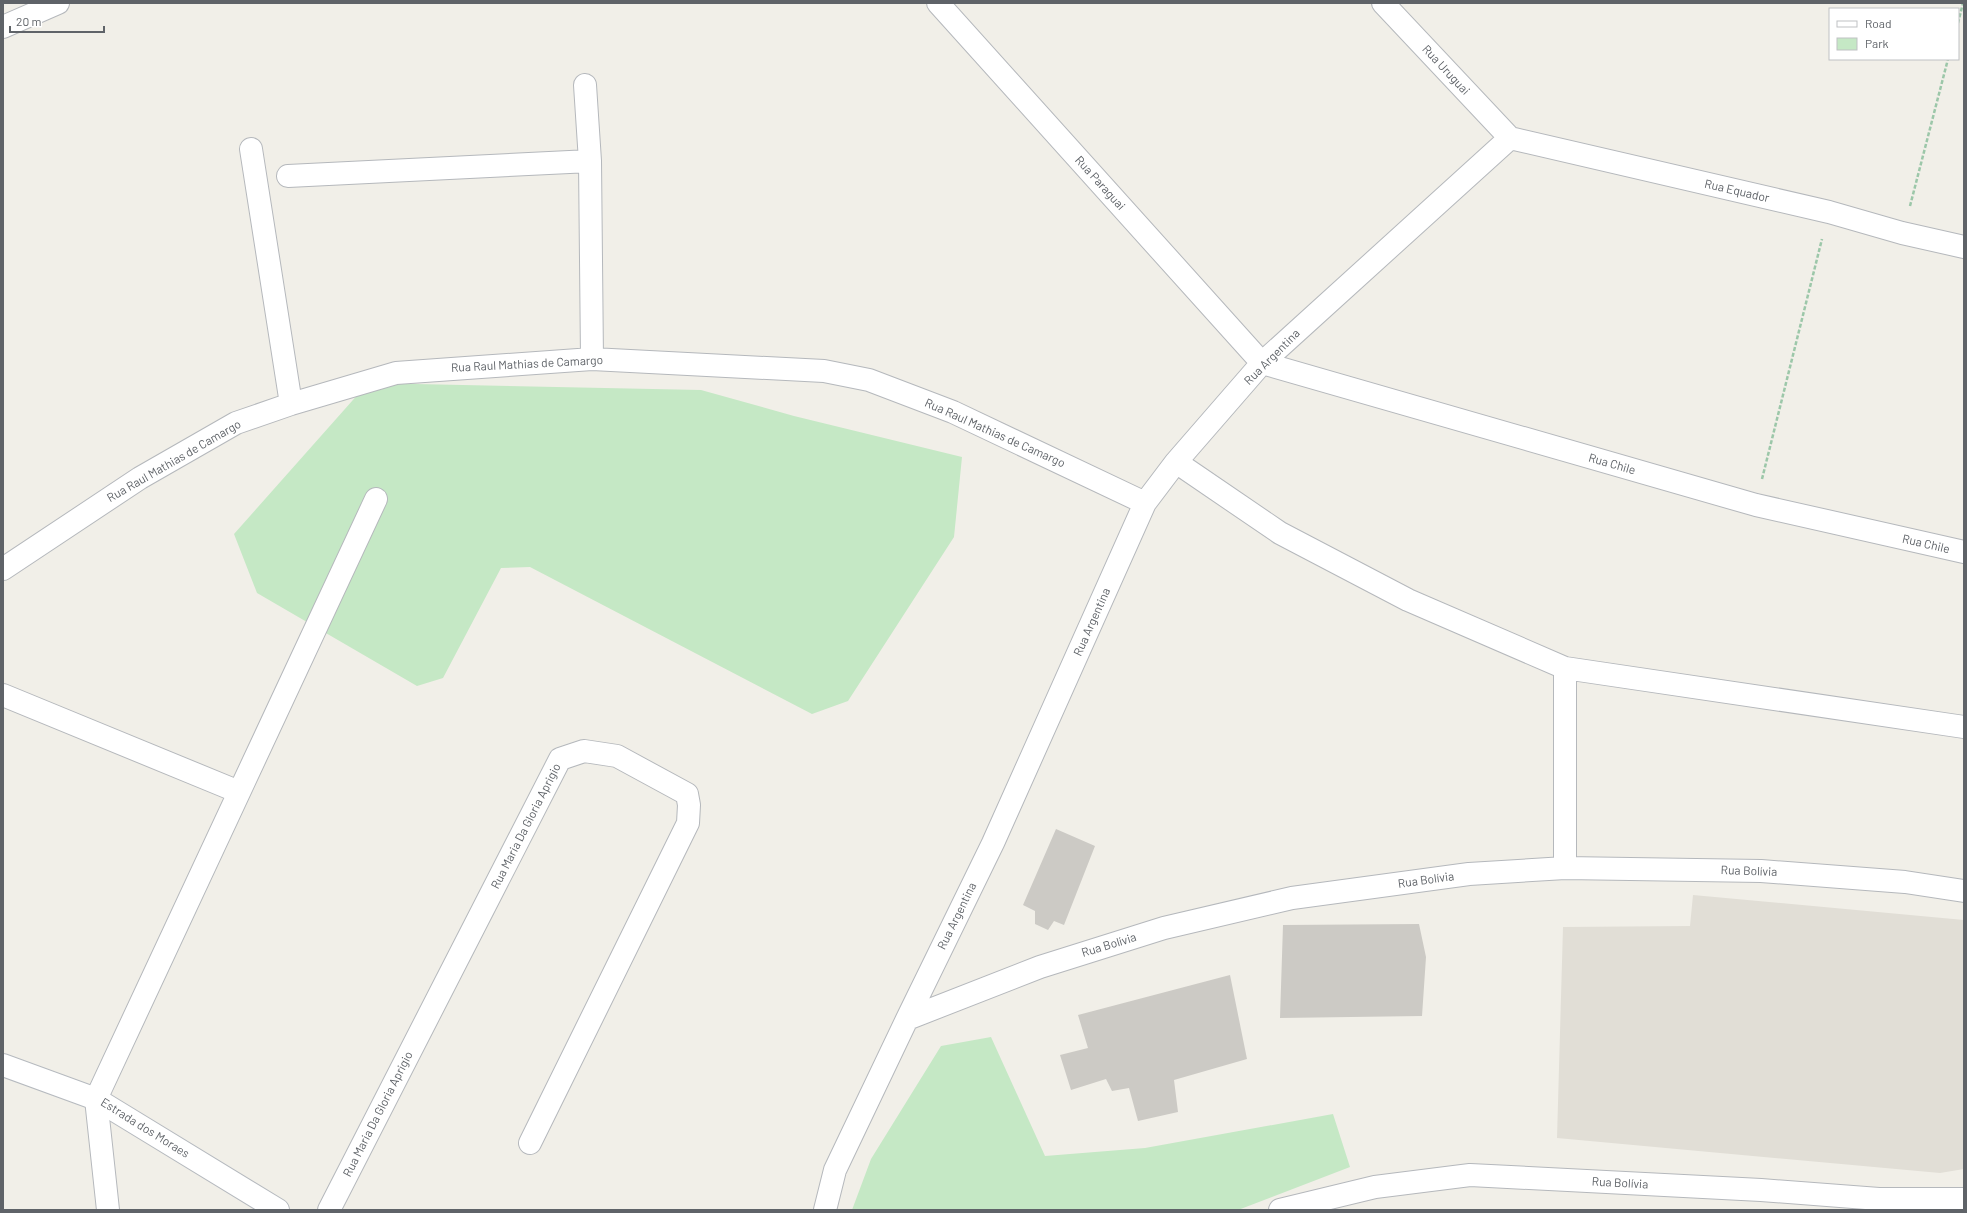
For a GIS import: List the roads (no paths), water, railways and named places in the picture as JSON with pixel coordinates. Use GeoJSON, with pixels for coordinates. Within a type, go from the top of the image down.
{"type":"FeatureCollection","features":[{"type":"Feature","properties":{"kind":"street"},"geometry":{"type":"LineString","coordinates":[[3,27],[58,3]]}},
{"type":"Feature","properties":{"kind":"street","name":"Rua Paraguai"},"geometry":{"type":"LineString","coordinates":[[938,3],[1262,363]]}},
{"type":"Feature","properties":{"kind":"street","name":"Rua Uruguai"},"geometry":{"type":"LineString","coordinates":[[1383,3],[1510,138]]}},
{"type":"Feature","properties":{"kind":"street"},"geometry":{"type":"LineString","coordinates":[[585,85],[590,161],[592,359]]}},
{"type":"Feature","properties":{"kind":"street","name":"Rua Argentina"},"geometry":{"type":"LineString","coordinates":[[825,1210],[835,1170],[993,843],[1145,503],[1176,462],[1262,363],[1510,138]]}},
{"type":"Feature","properties":{"kind":"street","name":"Rua Equador"},"geometry":{"type":"LineString","coordinates":[[1510,138],[1829,212],[1902,233],[1964,247]]}},
{"type":"Feature","properties":{"kind":"street"},"geometry":{"type":"LineString","coordinates":[[251,149],[291,404]]}},
{"type":"Feature","properties":{"kind":"street"},"geometry":{"type":"LineString","coordinates":[[288,176],[590,161]]}},
{"type":"Feature","properties":{"kind":"street","name":"Rua Raul Mathias de Camargo"},"geometry":{"type":"LineString","coordinates":[[3,569],[147,474],[236,423],[291,404],[396,373],[592,359],[824,371],[869,380],[953,412],[1145,503]]}},
{"type":"Feature","properties":{"kind":"street","name":"Rua Chile"},"geometry":{"type":"LineString","coordinates":[[1262,363],[1756,505],[1964,552]]}},
{"type":"Feature","properties":{"kind":"street"},"geometry":{"type":"LineString","coordinates":[[1176,462],[1280,533],[1408,600],[1565,668],[1964,727]]}},
{"type":"Feature","properties":{"kind":"street"},"geometry":{"type":"LineString","coordinates":[[108,1210],[96,1099],[376,499]]}},
{"type":"Feature","properties":{"kind":"street"},"geometry":{"type":"LineString","coordinates":[[1565,668],[1565,868]]}},
{"type":"Feature","properties":{"kind":"street"},"geometry":{"type":"LineString","coordinates":[[3,695],[239,792]]}},
{"type":"Feature","properties":{"kind":"street","name":"Rua Maria Da Gloria Aprigio"},"geometry":{"type":"LineString","coordinates":[[329,1210],[560,759],[584,751],[617,756],[687,794],[689,805],[688,824],[530,1143]]}},
{"type":"Feature","properties":{"kind":"street","name":"Rua Bolívia"},"geometry":{"type":"LineString","coordinates":[[907,1019],[1040,967],[1164,928],[1292,898],[1469,874],[1565,868],[1761,870],[1905,882],[1964,891]]}},
{"type":"Feature","properties":{"kind":"street","name":"Estrada dos Moraes"},"geometry":{"type":"LineString","coordinates":[[3,1065],[96,1099],[278,1210]]}},
{"type":"Feature","properties":{"kind":"street","name":"Rua Bolívia"},"geometry":{"type":"LineString","coordinates":[[1280,1210],[1375,1186],[1470,1175],[1761,1190],[1879,1199],[1964,1199]]}}]}
